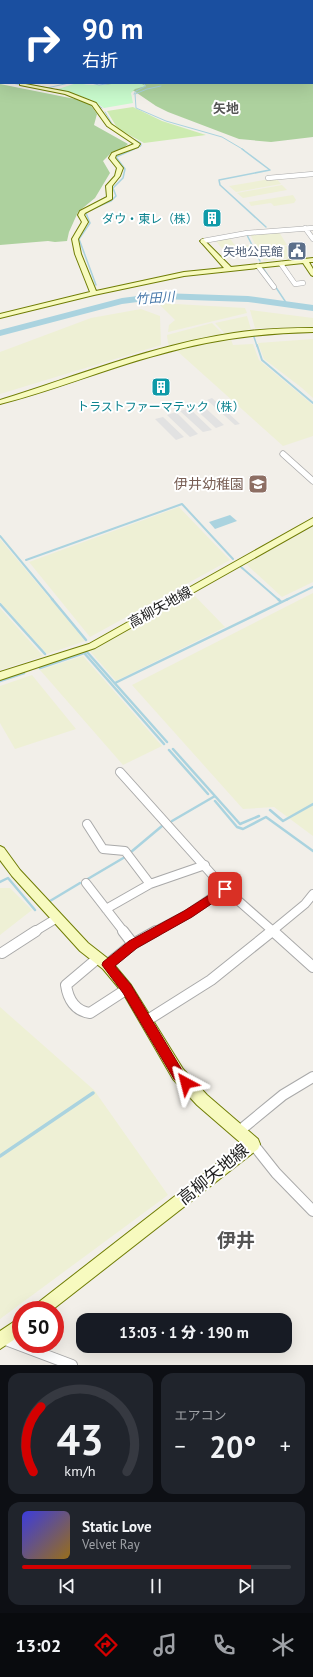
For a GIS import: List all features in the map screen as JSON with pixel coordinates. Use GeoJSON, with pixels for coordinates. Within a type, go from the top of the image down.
{"type":"FeatureCollection","features":[{"type":"Feature","properties":{"kind":"street"},"geometry":{"type":"LineString","coordinates":[[22,84],[66,93],[94,104],[109,126],[137,144],[136,146],[114,154],[112,158],[120,168],[116,179],[109,186],[110,198],[82,212],[81,215],[85,222],[75,239],[78,254],[94,293]]}},
{"type":"Feature","properties":{"kind":"street"},"geometry":{"type":"LineString","coordinates":[[268,178],[313,174]]}},
{"type":"Feature","properties":{"kind":"street"},"geometry":{"type":"LineString","coordinates":[[305,228],[313,239]]}},
{"type":"Feature","properties":{"kind":"street"},"geometry":{"type":"LineString","coordinates":[[203,241],[247,233],[313,228]]}},
{"type":"Feature","properties":{"kind":"street"},"geometry":{"type":"LineString","coordinates":[[203,241],[229,269]]}},
{"type":"Feature","properties":{"kind":"street"},"geometry":{"type":"LineString","coordinates":[[0,316],[94,293],[184,274],[313,260]]}},
{"type":"Feature","properties":{"kind":"street"},"geometry":{"type":"LineString","coordinates":[[305,261],[313,273]]}},
{"type":"Feature","properties":{"kind":"street"},"geometry":{"type":"LineString","coordinates":[[281,264],[295,284],[303,283]]}},
{"type":"Feature","properties":{"kind":"street"},"geometry":{"type":"LineString","coordinates":[[258,266],[274,287]]}},
{"type":"Feature","properties":{"kind":"street"},"geometry":{"type":"LineString","coordinates":[[0,402],[169,349],[199,342],[255,331],[313,330]]}},
{"type":"Feature","properties":{"kind":"street"},"geometry":{"type":"LineString","coordinates":[[283,454],[313,481]]}},
{"type":"Feature","properties":{"kind":"street","name":"高柳矢地線"},"geometry":{"type":"LineString","coordinates":[[0,676],[92,646],[313,521]]}},
{"type":"Feature","properties":{"kind":"street"},"geometry":{"type":"LineString","coordinates":[[120,772],[225,889],[313,967]]}},
{"type":"Feature","properties":{"kind":"street"},"geometry":{"type":"LineString","coordinates":[[87,824],[103,849],[125,852],[150,884]]}},
{"type":"Feature","properties":{"kind":"street","name":"高柳矢地線"},"geometry":{"type":"LineString","coordinates":[[0,852],[16,873],[57,918],[84,947],[102,961],[127,989],[178,1074],[202,1100],[253,1144],[52,1301]]}},
{"type":"Feature","properties":{"kind":"street"},"geometry":{"type":"LineString","coordinates":[[106,909],[150,884],[204,865]]}},
{"type":"Feature","properties":{"kind":"street"},"geometry":{"type":"LineString","coordinates":[[86,883],[133,944]]}},
{"type":"Feature","properties":{"kind":"street"},"geometry":{"type":"LineString","coordinates":[[127,989],[90,1013],[84,1013],[77,1008],[66,993],[66,985],[102,961],[188,914],[225,889]]}},
{"type":"Feature","properties":{"kind":"street"},"geometry":{"type":"LineString","coordinates":[[146,1021],[212,980],[305,904],[313,894]]}},
{"type":"Feature","properties":{"kind":"street"},"geometry":{"type":"LineString","coordinates":[[2,953],[57,918]]}},
{"type":"Feature","properties":{"kind":"street"},"geometry":{"type":"LineString","coordinates":[[238,1132],[283,1095],[313,1077]]}},
{"type":"Feature","properties":{"kind":"street"},"geometry":{"type":"LineString","coordinates":[[253,1144],[276,1172],[313,1211]]}},
{"type":"Feature","properties":{"kind":"street"},"geometry":{"type":"LineString","coordinates":[[1,1340],[12,1332]]}},
{"type":"Feature","properties":{"kind":"street"},"geometry":{"type":"LineString","coordinates":[[1,1340],[72,1365]]}},
{"type":"Feature","properties":{"kind":"green space"},"geometry":{"type":"Polygon","coordinates":[[[0,84],[80,100],[90,104],[97,114],[94,125],[128,144],[121,150],[112,152],[103,161],[110,173],[95,198],[78,212],[69,232],[67,241],[0,245],[0,84]]]}},
{"type":"Feature","properties":{"kind":"green space"},"geometry":{"type":"Polygon","coordinates":[[[74,84],[141,84],[146,86],[135,89],[131,93],[133,103],[104,108],[92,100],[58,89],[74,84]]]}},
{"type":"Feature","properties":{"kind":"green space"},"geometry":{"type":"Polygon","coordinates":[[[104,84],[313,84],[313,137],[271,142],[239,139],[168,112],[156,106],[134,91],[104,84]]]}},
{"type":"Feature","properties":{"kind":"green space"},"geometry":{"type":"Polygon","coordinates":[[[133,107],[162,121],[206,135],[144,143],[116,126],[107,111],[133,107]]]}},
{"type":"Feature","properties":{"kind":"green space"},"geometry":{"type":"Polygon","coordinates":[[[276,178],[281,184],[236,192],[229,186],[276,178]]]}},
{"type":"Feature","properties":{"kind":"green space"},"geometry":{"type":"Polygon","coordinates":[[[282,185],[287,190],[243,198],[237,193],[282,185]]]}},
{"type":"Feature","properties":{"kind":"green space"},"geometry":{"type":"Polygon","coordinates":[[[293,195],[296,200],[294,203],[274,206],[271,203],[251,206],[249,202],[293,195]]]}},
{"type":"Feature","properties":{"kind":"green space"},"geometry":{"type":"Polygon","coordinates":[[[279,232],[287,245],[257,248],[250,234],[279,232]]]}},
{"type":"Feature","properties":{"kind":"green space"},"geometry":{"type":"Polygon","coordinates":[[[229,237],[236,247],[250,245],[255,255],[230,258],[215,240],[229,237]]]}},
{"type":"Feature","properties":{"kind":"green space"},"geometry":{"type":"Polygon","coordinates":[[[287,246],[294,258],[264,261],[258,249],[287,246]]]}},
{"type":"Feature","properties":{"kind":"green space"},"geometry":{"type":"Polygon","coordinates":[[[158,303],[245,308],[247,313],[168,332],[169,325],[175,320],[158,303]]]}},
{"type":"Feature","properties":{"kind":"green space"},"geometry":{"type":"Polygon","coordinates":[[[141,309],[160,316],[161,345],[0,394],[0,352],[91,318],[141,309]]]}},
{"type":"Feature","properties":{"kind":"green space"},"geometry":{"type":"Polygon","coordinates":[[[250,310],[313,318],[313,327],[255,328],[250,310]]]}},
{"type":"Feature","properties":{"kind":"green space"},"geometry":{"type":"Polygon","coordinates":[[[247,316],[251,329],[225,334],[215,323],[247,316]]]}},
{"type":"Feature","properties":{"kind":"green space"},"geometry":{"type":"Polygon","coordinates":[[[212,323],[223,334],[170,346],[168,343],[167,335],[212,323]]]}},
{"type":"Feature","properties":{"kind":"green space"},"geometry":{"type":"Polygon","coordinates":[[[230,337],[233,345],[253,344],[259,360],[313,405],[313,436],[283,446],[176,350],[230,337]]]}},
{"type":"Feature","properties":{"kind":"green space"},"geometry":{"type":"Polygon","coordinates":[[[313,339],[313,398],[264,359],[258,343],[313,339]]]}},
{"type":"Feature","properties":{"kind":"green space"},"geometry":{"type":"Polygon","coordinates":[[[179,507],[230,560],[90,637],[29,562],[179,507]]]}},
{"type":"Feature","properties":{"kind":"green space"},"geometry":{"type":"Polygon","coordinates":[[[313,527],[313,582],[282,597],[246,564],[313,527]]]}},
{"type":"Feature","properties":{"kind":"green space"},"geometry":{"type":"Polygon","coordinates":[[[0,539],[85,641],[47,654],[0,602],[0,539]]]}},
{"type":"Feature","properties":{"kind":"green space"},"geometry":{"type":"Polygon","coordinates":[[[313,593],[313,836],[274,807],[243,809],[132,685],[313,593]]]}},
{"type":"Feature","properties":{"kind":"green space"},"geometry":{"type":"Polygon","coordinates":[[[193,594],[225,627],[116,681],[89,650],[193,594]]]}},
{"type":"Feature","properties":{"kind":"green space"},"geometry":{"type":"Polygon","coordinates":[[[0,608],[16,626],[43,656],[0,670],[0,608]]]}},
{"type":"Feature","properties":{"kind":"green space"},"geometry":{"type":"Polygon","coordinates":[[[83,656],[162,746],[123,765],[40,670],[83,656]]]}},
{"type":"Feature","properties":{"kind":"green space"},"geometry":{"type":"Polygon","coordinates":[[[32,675],[76,729],[15,749],[0,723],[0,686],[32,675]]]}},
{"type":"Feature","properties":{"kind":"green space"},"geometry":{"type":"Polygon","coordinates":[[[0,888],[10,888],[32,910],[0,935],[0,888]]]}},
{"type":"Feature","properties":{"kind":"green space"},"geometry":{"type":"Polygon","coordinates":[[[0,1007],[94,1090],[168,1195],[24,1301],[12,1301],[12,1310],[0,1319],[0,1007]]]}},
{"type":"Feature","properties":{"kind":"shaded area"},"geometry":{"type":"Polygon","coordinates":[[[212,398],[240,424],[235,425],[207,400],[212,398]]]}},
{"type":"Feature","properties":{"kind":"shaded area"},"geometry":{"type":"Polygon","coordinates":[[[201,404],[224,425],[216,428],[193,407],[201,404]]]}},
{"type":"Feature","properties":{"kind":"shaded area"},"geometry":{"type":"Polygon","coordinates":[[[189,408],[212,430],[203,432],[180,411],[189,408]]]}},
{"type":"Feature","properties":{"kind":"shaded area"},"geometry":{"type":"Polygon","coordinates":[[[176,412],[198,434],[190,437],[167,415],[176,412]]]}},
{"type":"Feature","properties":{"kind":"shaded area"},"geometry":{"type":"Polygon","coordinates":[[[163,417],[184,437],[176,440],[155,419],[163,417]]]}},
{"type":"Feature","properties":{"kind":"water"},"geometry":{"type":"Polygon","coordinates":[[[230,515],[237,521],[215,529],[209,522],[230,515]]]}},
{"type":"Feature","properties":{"kind":"waterway"},"geometry":{"type":"LineString","coordinates":[[17,84],[22,85]]}},
{"type":"Feature","properties":{"kind":"waterway"},"geometry":{"type":"LineString","coordinates":[[29,84],[47,88],[65,84]]}},
{"type":"Feature","properties":{"kind":"waterway"},"geometry":{"type":"LineString","coordinates":[[95,84],[106,84]]}},
{"type":"Feature","properties":{"kind":"waterway"},"geometry":{"type":"LineString","coordinates":[[134,94],[136,91],[146,86],[144,84]]}},
{"type":"Feature","properties":{"kind":"waterway"},"geometry":{"type":"LineString","coordinates":[[161,86],[147,89],[135,94],[136,108],[166,121],[222,137],[244,150]]}},
{"type":"Feature","properties":{"kind":"waterway"},"geometry":{"type":"LineString","coordinates":[[57,89],[68,92]]}},
{"type":"Feature","properties":{"kind":"waterway"},"geometry":{"type":"LineString","coordinates":[[95,103],[102,108]]}},
{"type":"Feature","properties":{"kind":"waterway"},"geometry":{"type":"LineString","coordinates":[[105,112],[114,127]]}},
{"type":"Feature","properties":{"kind":"waterway"},"geometry":{"type":"LineString","coordinates":[[126,135],[141,143],[141,146],[131,150]]}},
{"type":"Feature","properties":{"kind":"waterway"},"geometry":{"type":"LineString","coordinates":[[92,209],[111,201],[116,196],[113,188],[123,178],[125,169],[116,157],[134,149]]}},
{"type":"Feature","properties":{"kind":"waterway"},"geometry":{"type":"LineString","coordinates":[[242,149],[270,170],[219,180],[220,185],[266,227]]}},
{"type":"Feature","properties":{"kind":"waterway"},"geometry":{"type":"LineString","coordinates":[[87,211],[86,213],[90,223],[79,239],[96,285]]}},
{"type":"Feature","properties":{"kind":"waterway"},"geometry":{"type":"LineString","coordinates":[[247,235],[260,261]]}},
{"type":"Feature","properties":{"kind":"waterway"},"geometry":{"type":"LineString","coordinates":[[263,268],[287,304]]}},
{"type":"Feature","properties":{"kind":"waterway","name":"竹田川"},"geometry":{"type":"LineString","coordinates":[[0,333],[122,301],[161,296],[248,299],[313,308]]}},
{"type":"Feature","properties":{"kind":"waterway"},"geometry":{"type":"LineString","coordinates":[[253,334],[257,346]]}},
{"type":"Feature","properties":{"kind":"waterway"},"geometry":{"type":"LineString","coordinates":[[257,345],[262,360],[313,403]]}},
{"type":"Feature","properties":{"kind":"waterway"},"geometry":{"type":"LineString","coordinates":[[26,560],[182,504],[233,559]]}},
{"type":"Feature","properties":{"kind":"waterway"},"geometry":{"type":"LineString","coordinates":[[0,536],[53,600]]}},
{"type":"Feature","properties":{"kind":"waterway"},"geometry":{"type":"LineString","coordinates":[[241,567],[279,600]]}},
{"type":"Feature","properties":{"kind":"waterway"},"geometry":{"type":"LineString","coordinates":[[286,600],[313,587]]}},
{"type":"Feature","properties":{"kind":"waterway"},"geometry":{"type":"LineString","coordinates":[[52,599],[86,640]]}},
{"type":"Feature","properties":{"kind":"waterway"},"geometry":{"type":"LineString","coordinates":[[115,683],[288,599]]}},
{"type":"Feature","properties":{"kind":"waterway"},"geometry":{"type":"LineString","coordinates":[[0,604],[45,654]]}},
{"type":"Feature","properties":{"kind":"waterway"},"geometry":{"type":"LineString","coordinates":[[40,668],[87,652],[167,742]]}},
{"type":"Feature","properties":{"kind":"waterway"},"geometry":{"type":"LineString","coordinates":[[85,654],[164,744]]}},
{"type":"Feature","properties":{"kind":"waterway"},"geometry":{"type":"LineString","coordinates":[[0,681],[24,673]]}},
{"type":"Feature","properties":{"kind":"waterway"},"geometry":{"type":"LineString","coordinates":[[173,749],[215,796]]}},
{"type":"Feature","properties":{"kind":"waterway"},"geometry":{"type":"LineString","coordinates":[[169,750],[208,794]]}},
{"type":"Feature","properties":{"kind":"waterway"},"geometry":{"type":"LineString","coordinates":[[172,821],[215,796]]}},
{"type":"Feature","properties":{"kind":"waterway"},"geometry":{"type":"LineString","coordinates":[[215,796],[240,824],[259,816]]}},
{"type":"Feature","properties":{"kind":"waterway"},"geometry":{"type":"LineString","coordinates":[[215,801],[237,827],[243,829],[266,817],[313,851]]}},
{"type":"Feature","properties":{"kind":"waterway"},"geometry":{"type":"LineString","coordinates":[[270,810],[283,821],[313,804]]}},
{"type":"Feature","properties":{"kind":"waterway"},"geometry":{"type":"LineString","coordinates":[[131,852],[162,826]]}},
{"type":"Feature","properties":{"kind":"waterway"},"geometry":{"type":"LineString","coordinates":[[86,880],[125,857]]}},
{"type":"Feature","properties":{"kind":"waterway"},"geometry":{"type":"LineString","coordinates":[[0,882],[8,878],[35,910]]}},
{"type":"Feature","properties":{"kind":"waterway"},"geometry":{"type":"LineString","coordinates":[[50,901],[80,883]]}},
{"type":"Feature","properties":{"kind":"waterway"},"geometry":{"type":"LineString","coordinates":[[0,1156],[93,1093]]}},
{"type":"Feature","properties":{"kind":"place","name":"ダウ・東レ（株）"},"geometry":{"type":"Point","coordinates":[212,218]}},
{"type":"Feature","properties":{"kind":"place","name":"矢地公民館"},"geometry":{"type":"Point","coordinates":[297,251]}},
{"type":"Feature","properties":{"kind":"place","name":"トラストファーマテック（株）"},"geometry":{"type":"Point","coordinates":[161,387]}},
{"type":"Feature","properties":{"kind":"place","name":"伊井幼稚園"},"geometry":{"type":"Point","coordinates":[258,484]}},
{"type":"Feature","properties":{"kind":"district","name":"矢地"},"geometry":{"type":"Point","coordinates":[226,108]}},
{"type":"Feature","properties":{"kind":"district","name":"伊井"},"geometry":{"type":"Point","coordinates":[236,1240]}},
{"type":"Feature","properties":{"kind":"route"},"geometry":{"type":"LineString","coordinates":[[186,1083],[178,1074],[127,989],[107,965],[133,944],[188,914],[225,889]]}}]}
